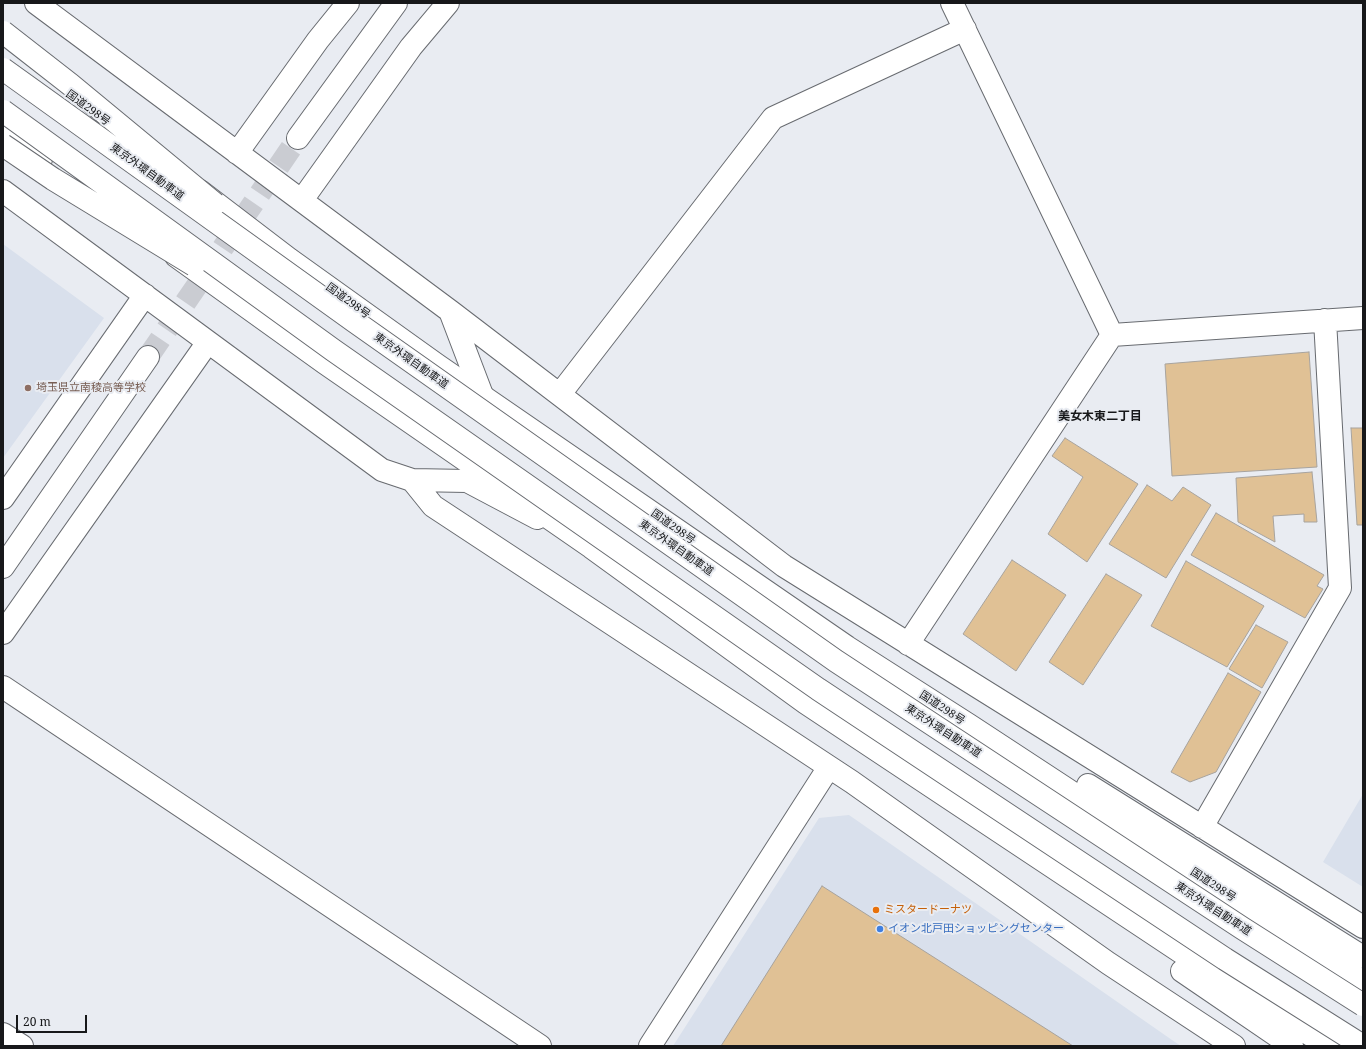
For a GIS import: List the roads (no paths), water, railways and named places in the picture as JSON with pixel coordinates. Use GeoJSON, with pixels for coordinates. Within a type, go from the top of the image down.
{"type":"FeatureCollection","features":[{"type":"Feature","properties":{"kind":"main road"},"geometry":{"type":"LineString","coordinates":[[36,3],[450,311],[784,566],[1363,928]]}},
{"type":"Feature","properties":{"kind":"main road"},"geometry":{"type":"LineString","coordinates":[[237,152],[318,40],[348,3]]}},
{"type":"Feature","properties":{"kind":"main road"},"geometry":{"type":"LineString","coordinates":[[298,138],[396,3]]}},
{"type":"Feature","properties":{"kind":"main road"},"geometry":{"type":"LineString","coordinates":[[302,200],[411,46],[448,3]]}},
{"type":"Feature","properties":{"kind":"main road"},"geometry":{"type":"LineString","coordinates":[[952,3],[1112,334]]}},
{"type":"Feature","properties":{"kind":"main road"},"geometry":{"type":"LineString","coordinates":[[560,394],[773,118],[965,29]]}},
{"type":"Feature","properties":{"kind":"main road"},"geometry":{"type":"LineString","coordinates":[[3,32],[71,85],[354,321]]}},
{"type":"Feature","properties":{"kind":"main road","name":"国道298号"},"geometry":{"type":"LineString","coordinates":[[3,45],[295,263],[482,395],[847,647],[1363,982]]}},
{"type":"Feature","properties":{"kind":"main road","name":"東京外環自動車道"},"geometry":{"type":"LineString","coordinates":[[3,69],[354,321],[836,661],[1242,928],[1363,1005]]}},
{"type":"Feature","properties":{"kind":"main road"},"geometry":{"type":"LineString","coordinates":[[3,110],[333,350],[818,689],[1225,959],[1363,1046]]}},
{"type":"Feature","properties":{"kind":"main road"},"geometry":{"type":"LineString","coordinates":[[3,131],[325,363],[591,547],[1067,892],[1292,1046]]}},
{"type":"Feature","properties":{"kind":"main road"},"geometry":{"type":"LineString","coordinates":[[3,145],[53,180],[333,350]]}},
{"type":"Feature","properties":{"kind":"main road"},"geometry":{"type":"LineString","coordinates":[[3,191],[382,470],[412,480],[467,481],[591,547]]}},
{"type":"Feature","properties":{"kind":"main road"},"geometry":{"type":"LineString","coordinates":[[3,498],[145,295]]}},
{"type":"Feature","properties":{"kind":"main road"},"geometry":{"type":"LineString","coordinates":[[450,311],[482,395]]}},
{"type":"Feature","properties":{"kind":"main road"},"geometry":{"type":"LineString","coordinates":[[1112,334],[1363,318]]}},
{"type":"Feature","properties":{"kind":"main road"},"geometry":{"type":"LineString","coordinates":[[1202,827],[1340,588],[1325,320]]}},
{"type":"Feature","properties":{"kind":"main road"},"geometry":{"type":"LineString","coordinates":[[908,644],[1112,334]]}},
{"type":"Feature","properties":{"kind":"main road"},"geometry":{"type":"LineString","coordinates":[[3,633],[208,342]]}},
{"type":"Feature","properties":{"kind":"main road"},"geometry":{"type":"LineString","coordinates":[[3,567],[148,357]]}},
{"type":"Feature","properties":{"kind":"main road"},"geometry":{"type":"LineString","coordinates":[[412,480],[433,506],[829,767],[1108,963],[1234,1046]]}},
{"type":"Feature","properties":{"kind":"main road"},"geometry":{"type":"LineString","coordinates":[[3,687],[540,1046]]}},
{"type":"Feature","properties":{"kind":"main road"},"geometry":{"type":"LineString","coordinates":[[806,703],[1207,970],[1328,1046]]}},
{"type":"Feature","properties":{"kind":"main road"},"geometry":{"type":"LineString","coordinates":[[969,725],[1090,787],[1363,957]]}},
{"type":"Feature","properties":{"kind":"main road"},"geometry":{"type":"LineString","coordinates":[[650,1046],[829,767]]}},
{"type":"Feature","properties":{"kind":"main road"},"geometry":{"type":"LineString","coordinates":[[3,1034],[22,1046]]}},
{"type":"Feature","properties":{"kind":"tunnel"},"geometry":{"type":"LineString","coordinates":[[148,357],[298,138]]}},
{"type":"Feature","properties":{"kind":"place","name":"埼玉県立南稜高等学校"},"geometry":{"type":"Point","coordinates":[28,388]}},
{"type":"Feature","properties":{"kind":"place","name":"ミスタードーナツ"},"geometry":{"type":"Point","coordinates":[876,910]}},
{"type":"Feature","properties":{"kind":"place","name":"イオン北戸田ショッピングセンター"},"geometry":{"type":"Point","coordinates":[880,929]}},
{"type":"Feature","properties":{"kind":"district","name":"美女木東二丁目"},"geometry":{"type":"Point","coordinates":[1100,417]}}]}
